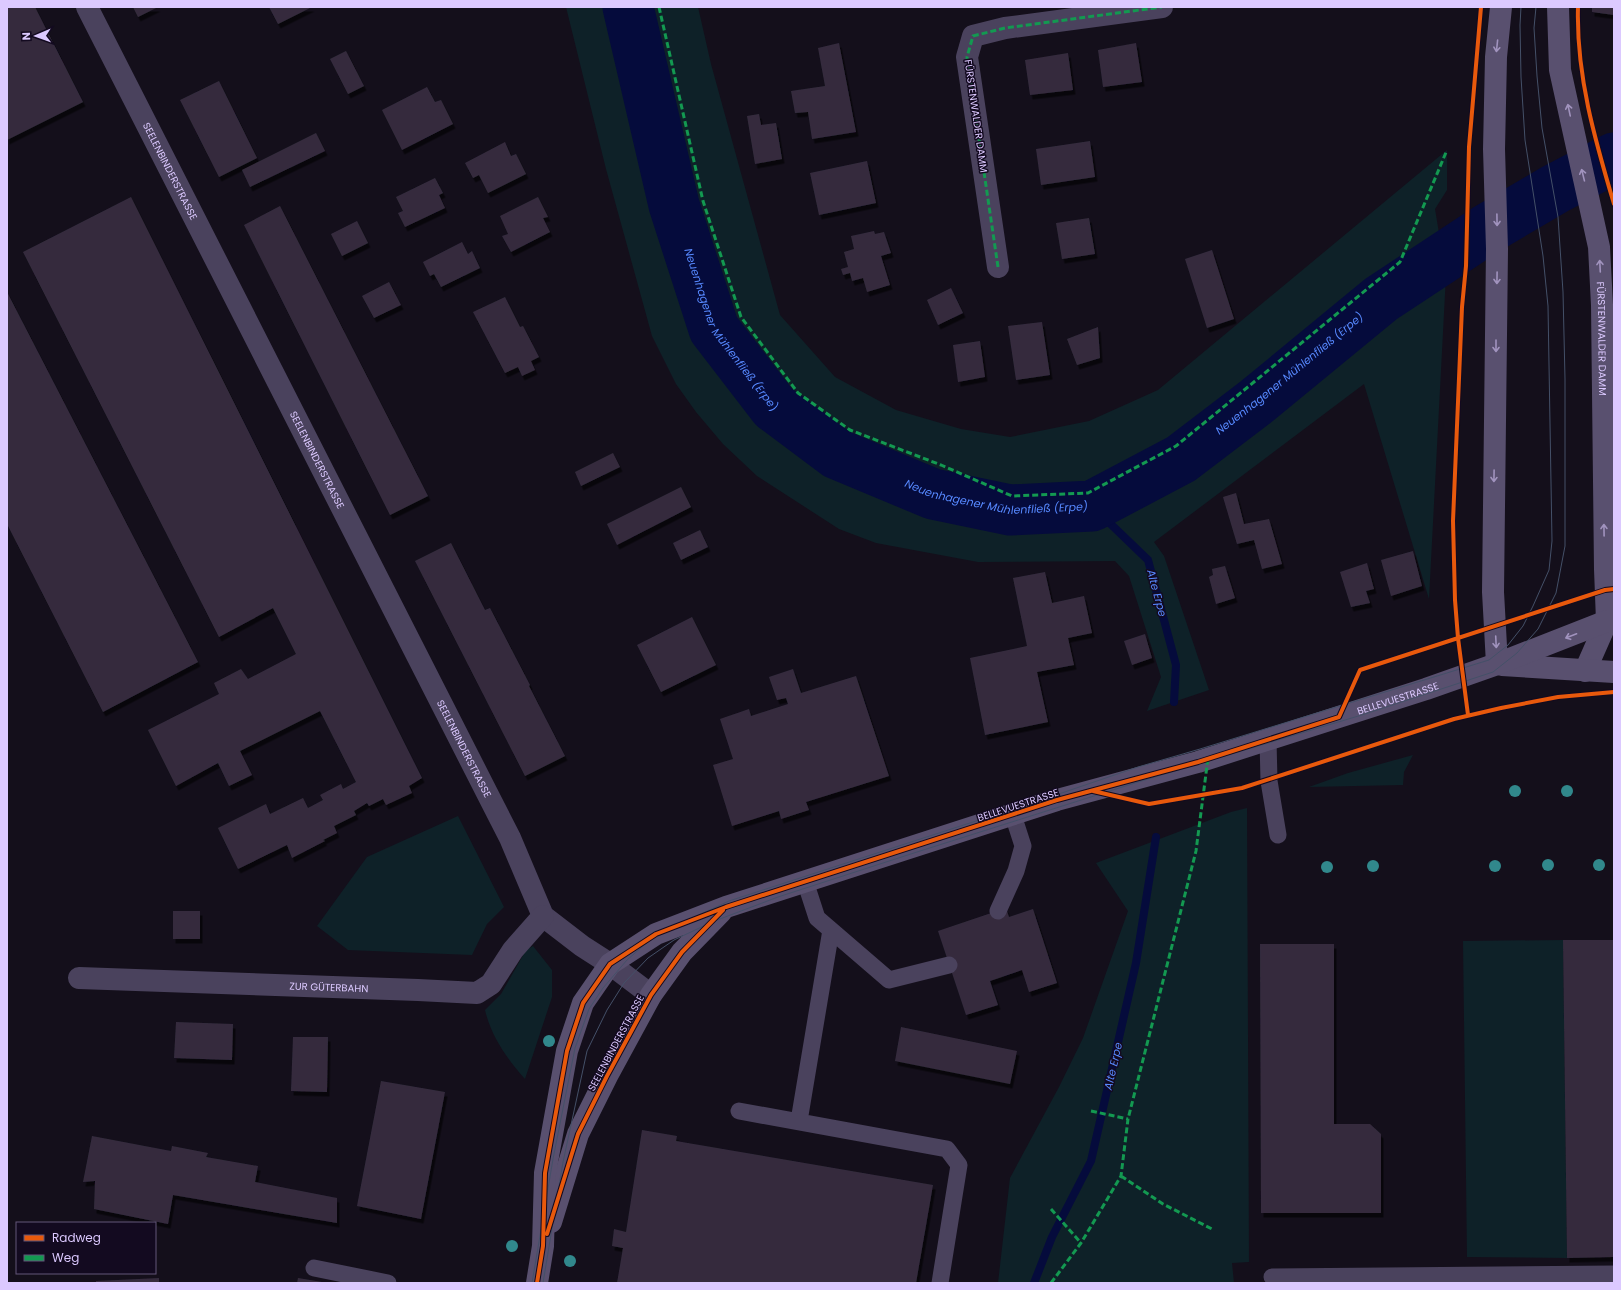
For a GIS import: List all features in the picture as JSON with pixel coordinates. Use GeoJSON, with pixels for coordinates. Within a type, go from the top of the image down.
{"type":"FeatureCollection","features":[{"type":"Feature","properties":{"kind":"street","name":"SEELENBINDERSTRASSE"},"geometry":{"type":"LineString","coordinates":[[87,7],[510,838],[543,916]]}},
{"type":"Feature","properties":{"kind":"street","name":"FÜRSTENWALDER DAMM"},"geometry":{"type":"LineString","coordinates":[[998,267],[967,57],[973,36],[1005,28],[1162,7]]}},
{"type":"Feature","properties":{"kind":"street"},"geometry":{"type":"LineString","coordinates":[[1501,7],[1496,57],[1494,149],[1497,249],[1493,592],[1497,664],[1614,672]]}},
{"type":"Feature","properties":{"kind":"street","name":"FÜRSTENWALDER DAMM"},"geometry":{"type":"LineString","coordinates":[[1558,7],[1560,70],[1599,247],[1602,305],[1605,569],[1610,621],[1585,671]]}},
{"type":"Feature","properties":{"kind":"street","name":"BELLEVUESTRASSE"},"geometry":{"type":"LineString","coordinates":[[726,907],[1057,800],[1198,762],[1426,689],[1610,621]]}},
{"type":"Feature","properties":{"kind":"street","name":"SEELENBINDERSTRASSE"},"geometry":{"type":"LineString","coordinates":[[538,1283],[543,1246],[545,1173],[567,1051],[583,1003],[610,964],[656,934],[726,907]]}},
{"type":"Feature","properties":{"kind":"street","name":"SEELENBINDERSTRASSE"},"geometry":{"type":"LineString","coordinates":[[543,1246],[578,1134],[651,994],[682,952],[726,907]]}},
{"type":"Feature","properties":{"kind":"street"},"geometry":{"type":"LineString","coordinates":[[543,916],[582,946],[610,964],[651,994]]}},
{"type":"Feature","properties":{"kind":"street","name":"ZUR GÜTERBAHN"},"geometry":{"type":"LineString","coordinates":[[79,978],[477,993],[491,984],[513,950],[543,916]]}},
{"type":"Feature","properties":{"kind":"lane"},"geometry":{"type":"LineString","coordinates":[[1268,740],[1269,781],[1278,835]]}},
{"type":"Feature","properties":{"kind":"lane"},"geometry":{"type":"LineString","coordinates":[[998,911],[1016,871],[1023,846],[1013,814]]}},
{"type":"Feature","properties":{"kind":"lane"},"geometry":{"type":"LineString","coordinates":[[805,881],[816,918],[889,980],[949,965]]}},
{"type":"Feature","properties":{"kind":"lane"},"geometry":{"type":"LineString","coordinates":[[799,1121],[831,930]]}},
{"type":"Feature","properties":{"kind":"lane"},"geometry":{"type":"LineString","coordinates":[[739,1111],[947,1149],[960,1165],[940,1283]]}},
{"type":"Feature","properties":{"kind":"lane"},"geometry":{"type":"LineString","coordinates":[[314,1268],[388,1283]]}},
{"type":"Feature","properties":{"kind":"lane"},"geometry":{"type":"LineString","coordinates":[[1272,1278],[1614,1274]]}},
{"type":"Feature","properties":{"kind":"shaded area"},"geometry":{"type":"Polygon","coordinates":[[[566,7],[698,7],[711,64],[780,315],[835,377],[896,410],[961,429],[1010,437],[1089,421],[1158,390],[1447,150],[1447,190],[1435,209],[1446,275],[1429,599],[1364,384],[1154,542],[1164,556],[1209,690],[1147,711],[1161,677],[1129,576],[1115,561],[978,562],[876,543],[839,529],[757,476],[723,444],[696,412],[676,384],[652,336],[606,169],[566,7]]]}},
{"type":"Feature","properties":{"kind":"shaded area"},"geometry":{"type":"Polygon","coordinates":[[[1413,755],[1404,772],[1403,785],[1309,787],[1348,773],[1413,755]]]}},
{"type":"Feature","properties":{"kind":"shaded area"},"geometry":{"type":"Polygon","coordinates":[[[1247,808],[1249,1262],[1232,1263],[1234,1283],[998,1283],[1010,1178],[1059,1087],[1083,1038],[1128,911],[1096,863],[1231,812],[1247,808]]]}},
{"type":"Feature","properties":{"kind":"shaded area"},"geometry":{"type":"Polygon","coordinates":[[[458,816],[504,907],[487,924],[472,955],[348,950],[317,926],[367,857],[458,816]]]}},
{"type":"Feature","properties":{"kind":"shaded area"},"geometry":{"type":"Polygon","coordinates":[[[1563,940],[1567,1258],[1467,1257],[1463,941],[1563,940]]]}},
{"type":"Feature","properties":{"kind":"shaded area"},"geometry":{"type":"Polygon","coordinates":[[[533,946],[552,970],[552,997],[525,1079],[500,1047],[491,1029],[485,1010],[501,994],[526,950],[533,946]]]}},
{"type":"Feature","properties":{"kind":"building"},"geometry":{"type":"Polygon","coordinates":[[[7,7],[35,7],[83,102],[7,140],[7,7]]]}},
{"type":"Feature","properties":{"kind":"building"},"geometry":{"type":"Polygon","coordinates":[[[133,7],[158,7],[138,17],[133,7]]]}},
{"type":"Feature","properties":{"kind":"building"},"geometry":{"type":"Polygon","coordinates":[[[269,7],[312,7],[278,24],[269,7]]]}},
{"type":"Feature","properties":{"kind":"building"},"geometry":{"type":"Polygon","coordinates":[[[1592,7],[1614,7],[1614,15],[1592,12],[1592,7]]]}},
{"type":"Feature","properties":{"kind":"building"},"geometry":{"type":"Polygon","coordinates":[[[839,43],[856,132],[812,139],[808,112],[795,113],[791,91],[825,86],[818,48],[839,43]]]}},
{"type":"Feature","properties":{"kind":"building"},"geometry":{"type":"Polygon","coordinates":[[[1136,43],[1142,82],[1103,87],[1098,50],[1136,43]]]}},
{"type":"Feature","properties":{"kind":"building"},"geometry":{"type":"Polygon","coordinates":[[[346,51],[364,86],[348,94],[330,59],[346,51]]]}},
{"type":"Feature","properties":{"kind":"building"},"geometry":{"type":"Polygon","coordinates":[[[1068,53],[1073,90],[1030,95],[1025,60],[1068,53]]]}},
{"type":"Feature","properties":{"kind":"building"},"geometry":{"type":"Polygon","coordinates":[[[219,81],[257,158],[219,177],[180,100],[219,81]]]}},
{"type":"Feature","properties":{"kind":"building"},"geometry":{"type":"Polygon","coordinates":[[[427,87],[435,102],[441,100],[453,124],[402,150],[382,110],[427,87]]]}},
{"type":"Feature","properties":{"kind":"building"},"geometry":{"type":"Polygon","coordinates":[[[759,114],[761,125],[776,123],[782,159],[755,164],[747,116],[759,114]]]}},
{"type":"Feature","properties":{"kind":"building"},"geometry":{"type":"Polygon","coordinates":[[[316,133],[325,151],[250,187],[242,170],[316,133]]]}},
{"type":"Feature","properties":{"kind":"building"},"geometry":{"type":"Polygon","coordinates":[[[1090,141],[1095,177],[1041,185],[1036,149],[1090,141]]]}},
{"type":"Feature","properties":{"kind":"building"},"geometry":{"type":"Polygon","coordinates":[[[505,142],[511,156],[516,154],[526,174],[488,193],[479,175],[473,178],[465,163],[505,142]]]}},
{"type":"Feature","properties":{"kind":"building"},"geometry":{"type":"Polygon","coordinates":[[[867,161],[876,203],[819,215],[810,173],[867,161]]]}},
{"type":"Feature","properties":{"kind":"building"},"geometry":{"type":"Polygon","coordinates":[[[435,178],[443,193],[439,195],[445,208],[405,227],[398,213],[403,211],[396,197],[435,178]]]}},
{"type":"Feature","properties":{"kind":"building"},"geometry":{"type":"Polygon","coordinates":[[[131,197],[422,778],[409,786],[412,793],[386,805],[383,799],[369,806],[367,803],[354,811],[356,815],[334,826],[337,833],[292,858],[287,845],[238,869],[218,828],[266,804],[270,814],[303,798],[308,808],[323,800],[320,795],[341,784],[343,789],[356,782],[320,711],[240,751],[252,775],[229,786],[218,763],[176,786],[148,730],[219,694],[214,683],[241,669],[248,679],[296,654],[273,608],[219,637],[23,252],[131,197]]]}},
{"type":"Feature","properties":{"kind":"building"},"geometry":{"type":"Polygon","coordinates":[[[538,197],[548,217],[543,218],[550,232],[511,252],[502,236],[508,234],[500,216],[538,197]]]}},
{"type":"Feature","properties":{"kind":"building"},"geometry":{"type":"Polygon","coordinates":[[[280,206],[428,496],[390,515],[244,225],[280,206]]]}},
{"type":"Feature","properties":{"kind":"building"},"geometry":{"type":"Polygon","coordinates":[[[1089,218],[1095,254],[1062,259],[1056,223],[1089,218]]]}},
{"type":"Feature","properties":{"kind":"building"},"geometry":{"type":"Polygon","coordinates":[[[357,221],[368,243],[342,256],[331,234],[357,221]]]}},
{"type":"Feature","properties":{"kind":"building"},"geometry":{"type":"Polygon","coordinates":[[[874,231],[875,234],[884,232],[891,253],[881,256],[890,285],[867,292],[863,278],[852,281],[850,273],[843,275],[841,269],[848,267],[844,252],[854,249],[851,236],[874,231]]]}},
{"type":"Feature","properties":{"kind":"building"},"geometry":{"type":"Polygon","coordinates":[[[462,242],[468,254],[472,251],[480,268],[441,287],[434,274],[430,276],[423,262],[462,242]]]}},
{"type":"Feature","properties":{"kind":"building"},"geometry":{"type":"Polygon","coordinates":[[[1212,250],[1234,319],[1207,328],[1185,259],[1212,250]]]}},
{"type":"Feature","properties":{"kind":"building"},"geometry":{"type":"Polygon","coordinates":[[[389,282],[401,305],[374,318],[362,296],[389,282]]]}},
{"type":"Feature","properties":{"kind":"building"},"geometry":{"type":"Polygon","coordinates":[[[951,288],[963,313],[938,325],[927,300],[951,288]]]}},
{"type":"Feature","properties":{"kind":"building"},"geometry":{"type":"Polygon","coordinates":[[[7,292],[198,662],[103,712],[7,524],[7,292]]]}},
{"type":"Feature","properties":{"kind":"building"},"geometry":{"type":"Polygon","coordinates":[[[505,297],[520,327],[523,326],[539,357],[531,361],[535,370],[522,376],[518,367],[505,373],[473,312],[505,297]]]}},
{"type":"Feature","properties":{"kind":"building"},"geometry":{"type":"Polygon","coordinates":[[[1042,322],[1050,375],[1016,380],[1008,326],[1042,322]]]}},
{"type":"Feature","properties":{"kind":"building"},"geometry":{"type":"Polygon","coordinates":[[[1098,327],[1100,358],[1077,365],[1067,339],[1098,327]]]}},
{"type":"Feature","properties":{"kind":"building"},"geometry":{"type":"Polygon","coordinates":[[[980,341],[985,377],[958,382],[953,345],[980,341]]]}},
{"type":"Feature","properties":{"kind":"building"},"geometry":{"type":"Polygon","coordinates":[[[613,453],[620,467],[581,486],[575,472],[613,453]]]}},
{"type":"Feature","properties":{"kind":"building"},"geometry":{"type":"Polygon","coordinates":[[[681,487],[691,507],[617,545],[607,524],[681,487]]]}},
{"type":"Feature","properties":{"kind":"building"},"geometry":{"type":"Polygon","coordinates":[[[1236,493],[1244,524],[1269,519],[1282,564],[1262,569],[1254,540],[1237,544],[1223,497],[1236,493]]]}},
{"type":"Feature","properties":{"kind":"building"},"geometry":{"type":"Polygon","coordinates":[[[700,530],[708,547],[681,560],[673,543],[700,530]]]}},
{"type":"Feature","properties":{"kind":"building"},"geometry":{"type":"Polygon","coordinates":[[[451,543],[485,610],[490,608],[565,756],[525,776],[415,561],[451,543]]]}},
{"type":"Feature","properties":{"kind":"building"},"geometry":{"type":"Polygon","coordinates":[[[1413,551],[1422,586],[1391,596],[1381,560],[1413,551]]]}},
{"type":"Feature","properties":{"kind":"building"},"geometry":{"type":"Polygon","coordinates":[[[1367,563],[1374,589],[1366,591],[1370,603],[1351,607],[1340,572],[1367,563]]]}},
{"type":"Feature","properties":{"kind":"building"},"geometry":{"type":"Polygon","coordinates":[[[1225,566],[1235,598],[1216,604],[1209,577],[1213,575],[1212,569],[1225,566]]]}},
{"type":"Feature","properties":{"kind":"building"},"geometry":{"type":"Polygon","coordinates":[[[1045,572],[1052,603],[1084,596],[1092,633],[1068,638],[1074,665],[1037,672],[1048,722],[985,735],[970,658],[1027,646],[1013,578],[1045,572]]]}},
{"type":"Feature","properties":{"kind":"building"},"geometry":{"type":"Polygon","coordinates":[[[692,617],[716,665],[661,692],[637,645],[692,617]]]}},
{"type":"Feature","properties":{"kind":"building"},"geometry":{"type":"Polygon","coordinates":[[[1145,634],[1152,658],[1132,665],[1124,641],[1145,634]]]}},
{"type":"Feature","properties":{"kind":"building"},"geometry":{"type":"Polygon","coordinates":[[[793,669],[801,693],[856,676],[889,776],[806,802],[809,810],[781,819],[779,811],[732,826],[713,765],[733,759],[720,719],[749,709],[751,716],[788,704],[786,698],[777,700],[769,677],[793,669]]]}},
{"type":"Feature","properties":{"kind":"building"},"geometry":{"type":"Polygon","coordinates":[[[1006,908],[1009,917],[1033,909],[1057,983],[1029,992],[1022,970],[990,981],[998,1005],[966,1015],[938,931],[1006,908]]]}},
{"type":"Feature","properties":{"kind":"building"},"geometry":{"type":"Polygon","coordinates":[[[173,911],[200,911],[200,939],[173,939],[173,911]]]}},
{"type":"Feature","properties":{"kind":"building"},"geometry":{"type":"Polygon","coordinates":[[[1563,940],[1614,940],[1614,1257],[1567,1258],[1563,940]]]}},
{"type":"Feature","properties":{"kind":"building"},"geometry":{"type":"Polygon","coordinates":[[[1260,944],[1334,944],[1334,1124],[1370,1124],[1381,1134],[1381,1213],[1261,1213],[1260,944]]]}},
{"type":"Feature","properties":{"kind":"building"},"geometry":{"type":"Polygon","coordinates":[[[176,1022],[233,1024],[232,1060],[174,1058],[176,1022]]]}},
{"type":"Feature","properties":{"kind":"building"},"geometry":{"type":"Polygon","coordinates":[[[901,1027],[1017,1051],[1010,1084],[895,1061],[901,1027]]]}},
{"type":"Feature","properties":{"kind":"building"},"geometry":{"type":"Polygon","coordinates":[[[293,1037],[328,1037],[327,1092],[291,1091],[293,1037]]]}},
{"type":"Feature","properties":{"kind":"building"},"geometry":{"type":"Polygon","coordinates":[[[381,1081],[445,1092],[421,1219],[357,1206],[381,1081]]]}},
{"type":"Feature","properties":{"kind":"building"},"geometry":{"type":"Polygon","coordinates":[[[642,1130],[677,1136],[676,1141],[933,1185],[916,1283],[617,1283],[623,1248],[612,1246],[614,1229],[626,1232],[642,1130]]]}},
{"type":"Feature","properties":{"kind":"building"},"geometry":{"type":"Polygon","coordinates":[[[92,1136],[171,1151],[172,1146],[208,1153],[206,1157],[258,1166],[255,1182],[337,1198],[337,1223],[173,1195],[168,1224],[94,1209],[95,1181],[83,1182],[92,1136]]]}},
{"type":"Feature","properties":{"kind":"building"},"geometry":{"type":"Polygon","coordinates":[[[159,1278],[159,1283],[96,1283],[96,1281],[159,1278]]]}},
{"type":"Feature","properties":{"kind":"building"},"geometry":{"type":"Polygon","coordinates":[[[298,1278],[322,1282],[322,1283],[297,1283],[298,1278]]]}},
{"type":"Feature","properties":{"kind":"waterway","name":"Neuenhagener Mühlenfließ (Erpe)"},"geometry":{"type":"LineString","coordinates":[[628,7],[674,205],[714,329],[774,407],[837,454],[933,494],[1010,510],[1092,506],[1181,459],[1257,401],[1381,299],[1487,229],[1555,189],[1614,158]]}},
{"type":"Feature","properties":{"kind":"waterway","name":"Alte Erpe"},"geometry":{"type":"LineString","coordinates":[[1092,506],[1148,560],[1176,665],[1174,702]]}},
{"type":"Feature","properties":{"kind":"waterway","name":"Alte Erpe"},"geometry":{"type":"LineString","coordinates":[[1034,1283],[1052,1237],[1091,1161],[1136,963],[1156,837]]}},
{"type":"Feature","properties":{"kind":"tram line"},"geometry":{"type":"LineString","coordinates":[[532,1283],[553,1159],[575,1048],[589,1009],[603,988],[627,960],[657,934],[729,901],[1138,767],[1489,660],[1508,645],[1523,626],[1549,570],[1552,541],[1548,306],[1543,256],[1525,140],[1521,77],[1521,7]]}},
{"type":"Feature","properties":{"kind":"tram line"},"geometry":{"type":"LineString","coordinates":[[543,1283],[563,1162],[587,1051],[607,1010],[624,983],[648,958],[674,940],[712,922],[778,897],[1135,783],[1365,714],[1493,672],[1517,653],[1538,629],[1556,593],[1565,546],[1565,379],[1563,292],[1558,217],[1542,128],[1534,28],[1536,7]]}},
{"type":"Feature","properties":{"kind":"marked path"},"geometry":{"type":"LineString","coordinates":[[659,7],[703,201],[741,317],[798,393],[850,430],[941,465],[1012,496],[1088,493],[1176,446],[1400,262],[1447,150]]}},
{"type":"Feature","properties":{"kind":"marked path"},"geometry":{"type":"LineString","coordinates":[[998,267],[967,57],[973,36],[1005,28],[1162,7]]}},
{"type":"Feature","properties":{"kind":"marked path"},"geometry":{"type":"LineString","coordinates":[[1051,1283],[1081,1243],[1121,1176],[1128,1119],[1196,851],[1208,758]]}},
{"type":"Feature","properties":{"kind":"marked path"},"geometry":{"type":"LineString","coordinates":[[1091,1111],[1128,1119]]}},
{"type":"Feature","properties":{"kind":"marked path"},"geometry":{"type":"LineString","coordinates":[[1121,1176],[1163,1204],[1212,1229]]}},
{"type":"Feature","properties":{"kind":"marked path"},"geometry":{"type":"LineString","coordinates":[[1051,1209],[1081,1243]]}},
{"type":"Feature","properties":{"kind":"cycle path"},"geometry":{"type":"LineString","coordinates":[[1468,715],[1458,638],[1455,600],[1453,521],[1462,307],[1466,266],[1469,147],[1481,7]]}},
{"type":"Feature","properties":{"kind":"cycle path"},"geometry":{"type":"LineString","coordinates":[[1578,7],[1580,57],[1588,107],[1614,204]]}},
{"type":"Feature","properties":{"kind":"cycle path"},"geometry":{"type":"LineString","coordinates":[[537,1283],[543,1246],[545,1173],[567,1051],[583,1003],[610,964],[656,934],[726,907],[1057,800],[1198,762],[1339,717],[1360,670],[1605,590],[1614,589]]}},
{"type":"Feature","properties":{"kind":"cycle path"},"geometry":{"type":"LineString","coordinates":[[1093,791],[1149,804],[1242,788],[1454,719],[1558,697],[1614,692]]}},
{"type":"Feature","properties":{"kind":"cycle path"},"geometry":{"type":"LineString","coordinates":[[547,1234],[578,1134],[607,1076],[651,995],[682,952],[723,910]]}}]}
